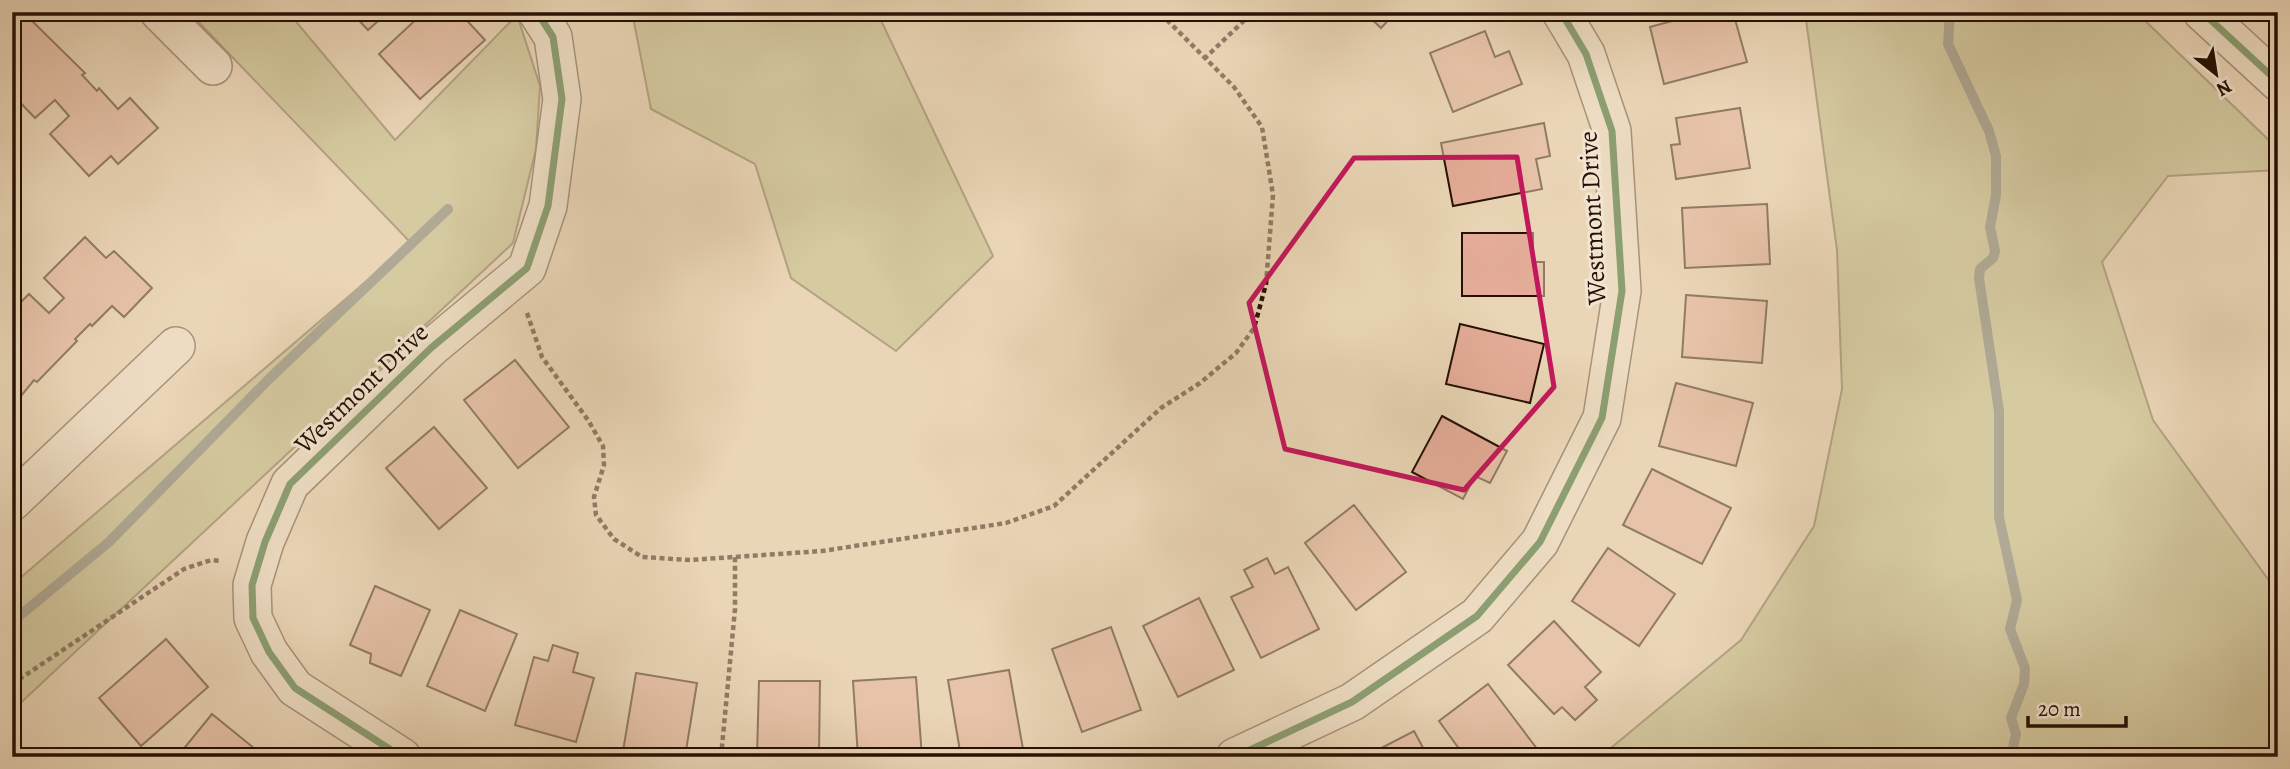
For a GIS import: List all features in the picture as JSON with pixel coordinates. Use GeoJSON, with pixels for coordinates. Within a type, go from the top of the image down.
{"type":"FeatureCollection","features":[{"type":"Feature","properties":{"kind":"street"},"geometry":{"type":"LineString","coordinates":[[159,12],[213,66]]}},
{"type":"Feature","properties":{"kind":"street","name":"Westmont Drive"},"geometry":{"type":"LineString","coordinates":[[402,757],[295,688],[269,652],[253,618],[252,585],[290,484],[431,348],[527,268],[548,206],[562,99],[553,37],[537,12]]}},
{"type":"Feature","properties":{"kind":"street","name":"Westmont Drive"},"geometry":{"type":"LineString","coordinates":[[1235,757],[1352,702],[1476,616],[1540,542],[1602,418],[1622,291],[1612,131],[1586,54],[1561,12]]}},
{"type":"Feature","properties":{"kind":"street"},"geometry":{"type":"LineString","coordinates":[[2202,12],[2278,82]]}},
{"type":"Feature","properties":{"kind":"street"},"geometry":{"type":"LineString","coordinates":[[12,502],[176,346]]}},
{"type":"Feature","properties":{"kind":"path"},"geometry":{"type":"LineString","coordinates":[[519,275],[534,340],[542,357],[588,420],[603,446],[604,465],[594,497],[594,508],[614,539],[642,557],[662,561],[822,551],[1006,523],[1039,513],[1054,506],[1161,408],[1200,383],[1236,353],[1254,328],[1266,284],[1273,195],[1262,127],[1234,87],[1159,12]]}},
{"type":"Feature","properties":{"kind":"path"},"geometry":{"type":"LineString","coordinates":[[1204,59],[1253,12]]}},
{"type":"Feature","properties":{"kind":"path"},"geometry":{"type":"LineString","coordinates":[[721,757],[735,610],[735,557]]}},
{"type":"Feature","properties":{"kind":"path"},"geometry":{"type":"LineString","coordinates":[[12,684],[184,569],[211,560],[258,565]]}},
{"type":"Feature","properties":{"kind":"highlighted area"},"geometry":{"type":"Polygon","coordinates":[[[1517,157],[1554,387],[1464,490],[1285,449],[1249,303],[1354,158],[1517,157]]]}},
{"type":"Feature","properties":{"kind":"shaded area"},"geometry":{"type":"Polygon","coordinates":[[[189,12],[288,12],[395,140],[517,15],[540,86],[536,149],[513,243],[12,711],[12,585],[411,243],[189,12]]]}},
{"type":"Feature","properties":{"kind":"shaded area"},"geometry":{"type":"Polygon","coordinates":[[[632,12],[877,12],[993,256],[896,351],[791,278],[755,164],[651,109],[632,12]]]}},
{"type":"Feature","properties":{"kind":"shaded area"},"geometry":{"type":"Polygon","coordinates":[[[1805,12],[2136,12],[2278,149],[2278,170],[2168,176],[2102,262],[2153,420],[2278,593],[2278,757],[1600,757],[1741,640],[1814,526],[1842,389],[1837,250],[1805,12]]]}},
{"type":"Feature","properties":{"kind":"building"},"geometry":{"type":"Polygon","coordinates":[[[12,12],[29,12],[28,17],[85,73],[82,75],[97,91],[99,88],[118,109],[130,98],[158,128],[118,164],[111,156],[89,176],[50,134],[69,116],[55,100],[35,118],[12,94],[12,61],[16,58],[12,54],[12,12]]]}},
{"type":"Feature","properties":{"kind":"building"},"geometry":{"type":"Polygon","coordinates":[[[351,12],[388,12],[368,30],[351,12]]]}},
{"type":"Feature","properties":{"kind":"building"},"geometry":{"type":"Polygon","coordinates":[[[424,12],[459,12],[485,40],[420,99],[379,54],[424,12]]]}},
{"type":"Feature","properties":{"kind":"building"},"geometry":{"type":"Polygon","coordinates":[[[1364,12],[1396,12],[1381,28],[1364,12]]]}},
{"type":"Feature","properties":{"kind":"building"},"geometry":{"type":"Polygon","coordinates":[[[1705,12],[1733,12],[1747,62],[1664,84],[1650,27],[1705,12]]]}},
{"type":"Feature","properties":{"kind":"building"},"geometry":{"type":"Polygon","coordinates":[[[1485,31],[1495,57],[1509,51],[1522,84],[1453,112],[1430,53],[1485,31]]]}},
{"type":"Feature","properties":{"kind":"building"},"geometry":{"type":"Polygon","coordinates":[[[1740,108],[1750,168],[1676,179],[1671,145],[1680,144],[1676,118],[1740,108]]]}},
{"type":"Feature","properties":{"kind":"building"},"geometry":{"type":"Polygon","coordinates":[[[1544,123],[1550,156],[1536,159],[1542,189],[1453,206],[1441,143],[1544,123]]]}},
{"type":"Feature","properties":{"kind":"building"},"geometry":{"type":"Polygon","coordinates":[[[1767,204],[1770,264],[1685,268],[1682,208],[1767,204]]]}},
{"type":"Feature","properties":{"kind":"building"},"geometry":{"type":"Polygon","coordinates":[[[1462,233],[1533,233],[1533,262],[1544,262],[1544,296],[1462,296],[1462,233]]]}},
{"type":"Feature","properties":{"kind":"building"},"geometry":{"type":"Polygon","coordinates":[[[85,237],[106,258],[114,251],[152,288],[124,317],[112,306],[92,326],[90,324],[37,382],[34,380],[12,407],[12,311],[29,294],[49,313],[64,298],[44,278],[85,237]]]}},
{"type":"Feature","properties":{"kind":"building"},"geometry":{"type":"Polygon","coordinates":[[[1686,295],[1767,301],[1762,363],[1682,357],[1686,295]]]}},
{"type":"Feature","properties":{"kind":"building"},"geometry":{"type":"Polygon","coordinates":[[[1460,324],[1544,344],[1530,403],[1446,384],[1460,324]]]}},
{"type":"Feature","properties":{"kind":"building"},"geometry":{"type":"Polygon","coordinates":[[[515,360],[569,427],[518,468],[464,400],[515,360]]]}},
{"type":"Feature","properties":{"kind":"building"},"geometry":{"type":"Polygon","coordinates":[[[1676,383],[1753,403],[1736,466],[1659,446],[1676,383]]]}},
{"type":"Feature","properties":{"kind":"building"},"geometry":{"type":"Polygon","coordinates":[[[1442,416],[1507,451],[1490,483],[1475,476],[1463,499],[1412,472],[1442,416]]]}},
{"type":"Feature","properties":{"kind":"building"},"geometry":{"type":"Polygon","coordinates":[[[434,427],[487,488],[439,529],[386,468],[434,427]]]}},
{"type":"Feature","properties":{"kind":"building"},"geometry":{"type":"Polygon","coordinates":[[[1652,469],[1731,508],[1702,564],[1623,525],[1652,469]]]}},
{"type":"Feature","properties":{"kind":"building"},"geometry":{"type":"Polygon","coordinates":[[[1354,505],[1406,572],[1356,610],[1305,543],[1354,505]]]}},
{"type":"Feature","properties":{"kind":"building"},"geometry":{"type":"Polygon","coordinates":[[[1608,548],[1675,594],[1639,646],[1572,601],[1608,548]]]}},
{"type":"Feature","properties":{"kind":"building"},"geometry":{"type":"Polygon","coordinates":[[[1267,558],[1275,574],[1288,567],[1319,629],[1261,658],[1231,597],[1253,587],[1244,570],[1267,558]]]}},
{"type":"Feature","properties":{"kind":"building"},"geometry":{"type":"Polygon","coordinates":[[[375,586],[430,610],[401,676],[370,663],[371,654],[350,645],[375,586]]]}},
{"type":"Feature","properties":{"kind":"building"},"geometry":{"type":"Polygon","coordinates":[[[1199,598],[1234,670],[1178,697],[1143,626],[1199,598]]]}},
{"type":"Feature","properties":{"kind":"building"},"geometry":{"type":"Polygon","coordinates":[[[460,610],[517,634],[485,711],[427,686],[460,610]]]}},
{"type":"Feature","properties":{"kind":"building"},"geometry":{"type":"Polygon","coordinates":[[[1554,621],[1601,672],[1585,687],[1597,700],[1575,720],[1562,707],[1554,714],[1508,665],[1554,621]]]}},
{"type":"Feature","properties":{"kind":"building"},"geometry":{"type":"Polygon","coordinates":[[[1111,627],[1141,710],[1082,732],[1052,649],[1111,627]]]}},
{"type":"Feature","properties":{"kind":"building"},"geometry":{"type":"Polygon","coordinates":[[[166,639],[208,687],[141,746],[99,698],[166,639]]]}},
{"type":"Feature","properties":{"kind":"building"},"geometry":{"type":"Polygon","coordinates":[[[553,645],[578,653],[573,672],[594,678],[576,742],[515,725],[534,657],[548,661],[553,645]]]}},
{"type":"Feature","properties":{"kind":"building"},"geometry":{"type":"Polygon","coordinates":[[[1009,670],[1023,749],[982,757],[961,757],[948,680],[1009,670]]]}},
{"type":"Feature","properties":{"kind":"building"},"geometry":{"type":"Polygon","coordinates":[[[636,673],[697,683],[685,757],[623,751],[636,673]]]}},
{"type":"Feature","properties":{"kind":"building"},"geometry":{"type":"Polygon","coordinates":[[[916,677],[922,757],[858,757],[853,681],[916,677]]]}},
{"type":"Feature","properties":{"kind":"building"},"geometry":{"type":"Polygon","coordinates":[[[759,681],[820,681],[819,753],[804,753],[803,757],[757,757],[759,681]]]}},
{"type":"Feature","properties":{"kind":"building"},"geometry":{"type":"Polygon","coordinates":[[[1488,684],[1541,754],[1537,757],[1465,757],[1439,721],[1488,684]]]}},
{"type":"Feature","properties":{"kind":"building"},"geometry":{"type":"Polygon","coordinates":[[[212,714],[260,753],[256,757],[177,757],[212,714]]]}},
{"type":"Feature","properties":{"kind":"building"},"geometry":{"type":"Polygon","coordinates":[[[1414,731],[1428,757],[1364,757],[1414,731]]]}},
{"type":"Feature","properties":{"kind":"waterway"},"geometry":{"type":"LineString","coordinates":[[1950,12],[1948,44],[1989,131],[1996,156],[1996,195],[1990,227],[1995,251],[1993,258],[1980,269],[1979,278],[1999,411],[1999,517],[2017,600],[2010,629],[2025,668],[2024,684],[2011,718],[2016,734],[2011,757]]}},
{"type":"Feature","properties":{"kind":"waterway"},"geometry":{"type":"LineString","coordinates":[[12,622],[109,542],[270,378],[448,209]]}},
{"type":"Feature","properties":{"kind":"cycle path"},"geometry":{"type":"LineString","coordinates":[[402,757],[295,688],[269,652],[253,618],[252,585],[265,542],[290,484],[431,348],[527,268],[548,206],[562,99],[553,37],[537,12]]}},
{"type":"Feature","properties":{"kind":"cycle path"},"geometry":{"type":"LineString","coordinates":[[1235,757],[1352,702],[1477,616],[1540,542],[1602,418],[1622,291],[1612,131],[1586,54],[1561,12]]}},
{"type":"Feature","properties":{"kind":"cycle path"},"geometry":{"type":"LineString","coordinates":[[2202,12],[2278,82]]}}]}
